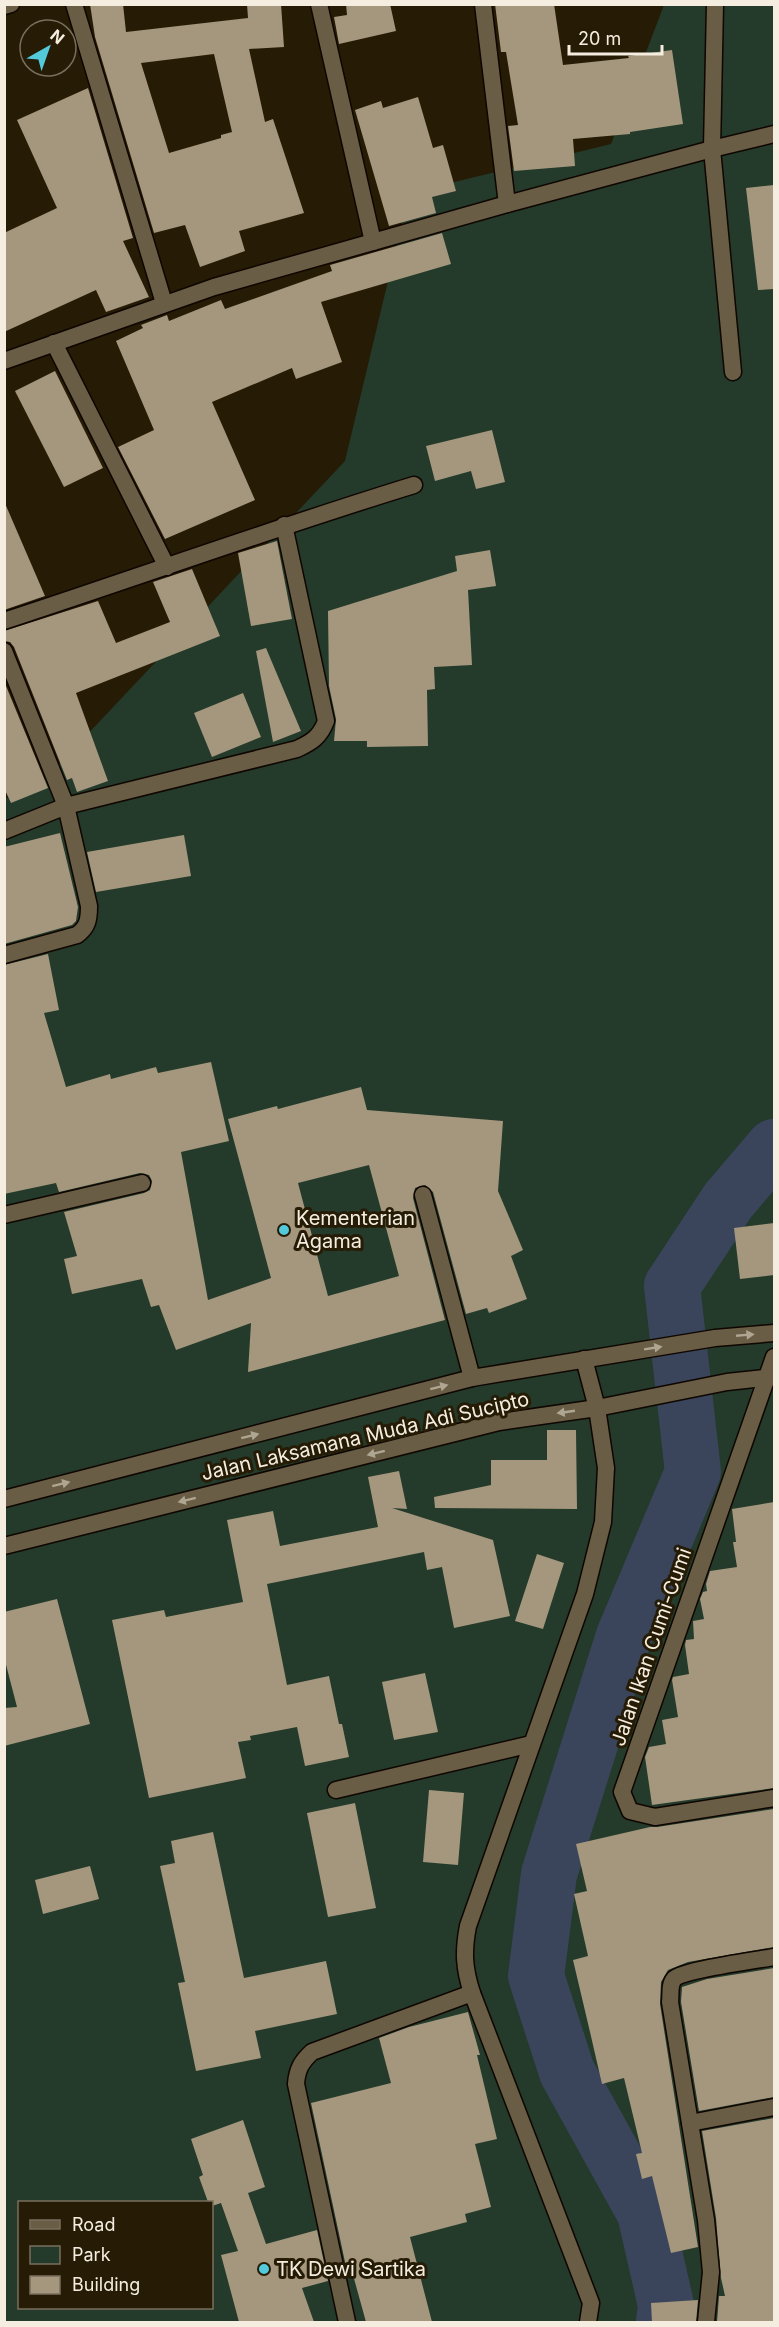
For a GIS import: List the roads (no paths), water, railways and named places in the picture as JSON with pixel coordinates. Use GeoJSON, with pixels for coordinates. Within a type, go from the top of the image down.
{"type":"FeatureCollection","features":[{"type":"Feature","properties":{"kind":"street"},"geometry":{"type":"LineString","coordinates":[[4,6],[11,4]]}},
{"type":"Feature","properties":{"kind":"street"},"geometry":{"type":"LineString","coordinates":[[74,4],[164,303]]}},
{"type":"Feature","properties":{"kind":"street"},"geometry":{"type":"LineString","coordinates":[[319,4],[373,242]]}},
{"type":"Feature","properties":{"kind":"street"},"geometry":{"type":"LineString","coordinates":[[483,4],[507,204]]}},
{"type":"Feature","properties":{"kind":"street"},"geometry":{"type":"LineString","coordinates":[[716,4],[712,149],[733,372]]}},
{"type":"Feature","properties":{"kind":"street"},"geometry":{"type":"LineString","coordinates":[[4,361],[164,303],[507,204],[774,134]]}},
{"type":"Feature","properties":{"kind":"street"},"geometry":{"type":"LineString","coordinates":[[54,344],[167,567]]}},
{"type":"Feature","properties":{"kind":"street"},"geometry":{"type":"LineString","coordinates":[[4,621],[284,525],[414,485]]}},
{"type":"Feature","properties":{"kind":"street"},"geometry":{"type":"LineString","coordinates":[[4,831],[66,806],[297,749],[312,742],[322,732],[326,721],[284,525]]}},
{"type":"Feature","properties":{"kind":"street"},"geometry":{"type":"LineString","coordinates":[[4,651],[66,806],[89,906],[89,918],[85,930],[64,939],[4,956]]}},
{"type":"Feature","properties":{"kind":"street"},"geometry":{"type":"LineString","coordinates":[[4,1215],[142,1183]]}},
{"type":"Feature","properties":{"kind":"street"},"geometry":{"type":"LineString","coordinates":[[423,1194],[472,1378]]}},
{"type":"Feature","properties":{"kind":"street","name":"Jalan Laksamana Muda Adi Sucipto"},"geometry":{"type":"LineString","coordinates":[[4,1499],[472,1378],[716,1338],[774,1333]]}},
{"type":"Feature","properties":{"kind":"street","name":"Jalan Ikan Cumi-Cumi"},"geometry":{"type":"LineString","coordinates":[[774,1357],[771,1377],[622,1792],[630,1811],[655,1817],[774,1798]]}},
{"type":"Feature","properties":{"kind":"street"},"geometry":{"type":"LineString","coordinates":[[588,2322],[591,2303],[472,1993],[466,1972],[464,1949],[468,1926],[585,1594],[603,1522],[606,1468],[589,1358]]}},
{"type":"Feature","properties":{"kind":"street","name":"Jalan Laksamana Muda Adi Sucipto"},"geometry":{"type":"LineString","coordinates":[[4,1546],[499,1422],[597,1408],[727,1382],[771,1377]]}},
{"type":"Feature","properties":{"kind":"street"},"geometry":{"type":"LineString","coordinates":[[336,1791],[531,1744]]}},
{"type":"Feature","properties":{"kind":"street"},"geometry":{"type":"LineString","coordinates":[[706,2322],[711,2272],[706,2220],[670,2002],[672,1982],[676,1977],[691,1972],[774,1957]]}},
{"type":"Feature","properties":{"kind":"street"},"geometry":{"type":"LineString","coordinates":[[347,2322],[296,2084],[297,2072],[312,2052],[472,1993]]}},
{"type":"Feature","properties":{"kind":"street"},"geometry":{"type":"LineString","coordinates":[[690,2123],[774,2107]]}},
{"type":"Feature","properties":{"kind":"waterway"},"geometry":{"type":"LineString","coordinates":[[664,2322],[666,2305],[645,2213],[567,2072],[536,1976],[549,1874],[624,1636],[693,1472],[672,1286],[728,1201],[774,1147]]}},
{"type":"Feature","properties":{"kind":"place","name":"Kementerian Agama"},"geometry":{"type":"Point","coordinates":[284,1230]}},
{"type":"Feature","properties":{"kind":"place","name":"TK Dewi Sartika"},"geometry":{"type":"Point","coordinates":[264,2269]}}]}
